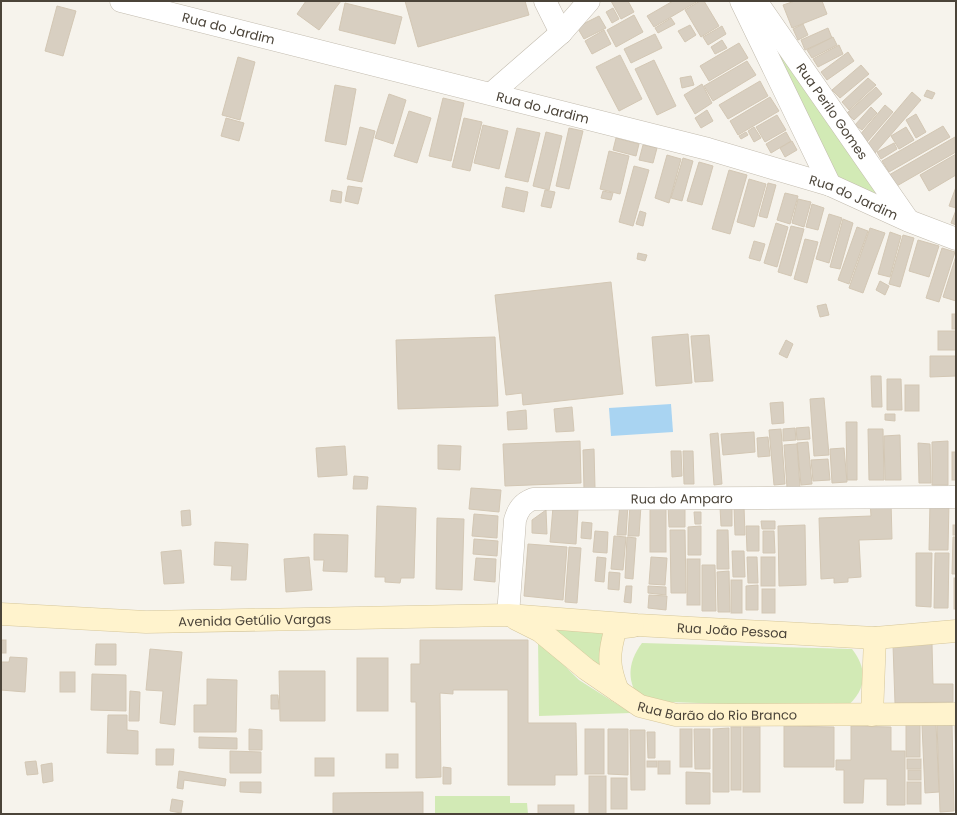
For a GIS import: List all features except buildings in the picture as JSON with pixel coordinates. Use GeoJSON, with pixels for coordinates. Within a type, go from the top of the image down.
{"type":"FeatureCollection","features":[{"type":"Feature","properties":{"kind":"main road","name":"Avenida Getúlio Vargas"},"geometry":{"type":"LineString","coordinates":[[1,614],[146,622],[508,615]]}},
{"type":"Feature","properties":{"kind":"main road","name":"Rua João Pessoa"},"geometry":{"type":"LineString","coordinates":[[508,615],[637,625],[875,638],[956,631]]}},
{"type":"Feature","properties":{"kind":"main road","name":"Rua Barão do Rio Branco"},"geometry":{"type":"LineString","coordinates":[[508,615],[540,631],[586,669],[640,706],[676,715],[956,714]]}},
{"type":"Feature","properties":{"kind":"main road"},"geometry":{"type":"LineString","coordinates":[[618,691],[610,670],[609,649],[616,628],[637,625]]}},
{"type":"Feature","properties":{"kind":"main road"},"geometry":{"type":"LineString","coordinates":[[872,715],[875,638]]}},
{"type":"Feature","properties":{"kind":"street","name":"Rua do Jardim"},"geometry":{"type":"LineString","coordinates":[[121,1],[708,149],[830,185],[908,221],[956,239]]}},
{"type":"Feature","properties":{"kind":"street"},"geometry":{"type":"LineString","coordinates":[[545,1],[561,33]]}},
{"type":"Feature","properties":{"kind":"street"},"geometry":{"type":"LineString","coordinates":[[492,94],[561,33],[589,1]]}},
{"type":"Feature","properties":{"kind":"street","name":"Rua Perilo Gomes"},"geometry":{"type":"LineString","coordinates":[[740,1],[830,185]]}},
{"type":"Feature","properties":{"kind":"street","name":"Rua Perilo Gomes"},"geometry":{"type":"LineString","coordinates":[[756,1],[908,221]]}},
{"type":"Feature","properties":{"kind":"street","name":"Rua do Amparo"},"geometry":{"type":"LineString","coordinates":[[508,615],[515,520],[518,510],[525,502],[533,499],[956,497]]}},
{"type":"Feature","properties":{"kind":"green space"},"geometry":{"type":"Polygon","coordinates":[[[750,1],[893,201],[834,178],[750,1]]]}},
{"type":"Feature","properties":{"kind":"green space"},"geometry":{"type":"Polygon","coordinates":[[[546,628],[611,633],[603,677],[546,628]]]}},
{"type":"Feature","properties":{"kind":"green space"},"geometry":{"type":"Polygon","coordinates":[[[538,640],[579,680],[631,713],[539,716],[538,640]]]}},
{"type":"Feature","properties":{"kind":"green space"},"geometry":{"type":"Polygon","coordinates":[[[642,643],[852,649],[861,665],[863,680],[857,695],[845,708],[640,701],[633,686],[630,672],[637,650],[642,643]]]}},
{"type":"Feature","properties":{"kind":"green space"},"geometry":{"type":"Polygon","coordinates":[[[435,796],[510,796],[510,803],[527,803],[528,814],[435,814],[435,796]]]}},
{"type":"Feature","properties":{"kind":"water"},"geometry":{"type":"Polygon","coordinates":[[[671,404],[673,432],[611,436],[609,408],[671,404]]]}}]}
